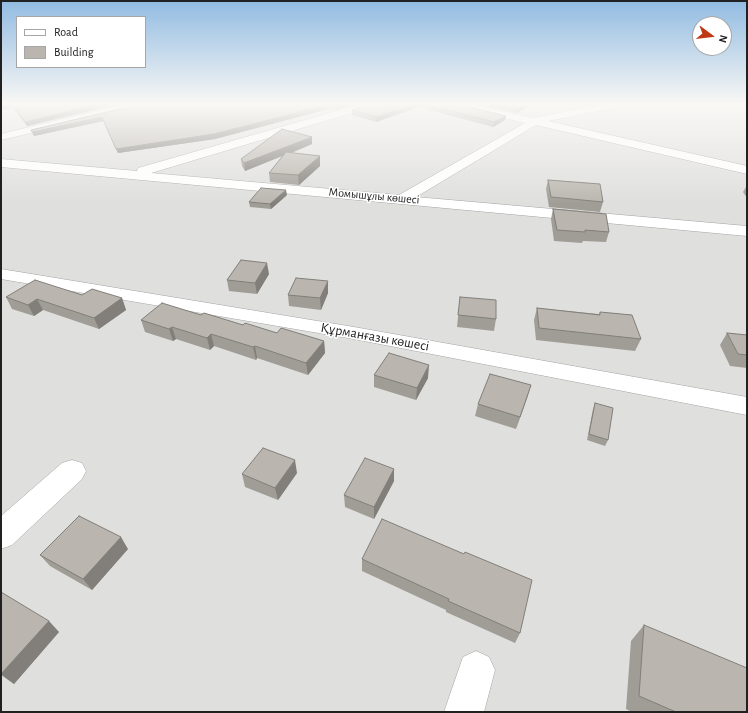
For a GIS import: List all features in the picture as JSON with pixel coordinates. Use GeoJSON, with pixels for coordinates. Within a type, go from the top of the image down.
{"type":"FeatureCollection","features":[{"type":"Feature","properties":{"kind":"street"},"geometry":{"type":"LineString","coordinates":[[130,174],[257,137]]}},
{"type":"Feature","properties":{"kind":"street"},"geometry":{"type":"LineString","coordinates":[[402,199],[507,137]]}},
{"type":"Feature","properties":{"kind":"street"},"geometry":{"type":"LineString","coordinates":[[605,137],[747,170]]}},
{"type":"Feature","properties":{"kind":"street","name":"Момышұлы көшесі"},"geometry":{"type":"LineString","coordinates":[[1,163],[747,231]]}},
{"type":"Feature","properties":{"kind":"street","name":"Құрманғазы көшесі"},"geometry":{"type":"LineString","coordinates":[[1,274],[354,333],[747,406]]}},
{"type":"Feature","properties":{"kind":"street"},"geometry":{"type":"LineString","coordinates":[[1,535],[72,471]]}},
{"type":"Feature","properties":{"kind":"street"},"geometry":{"type":"LineString","coordinates":[[464,712],[476,670]]}},
{"type":"Feature","properties":{"kind":"shaded area"},"geometry":{"type":"Polygon","coordinates":[[[1,137],[747,137],[747,712],[1,712],[1,137]]]}},
{"type":"Feature","properties":{"kind":"building"},"geometry":{"type":"Polygon","coordinates":[[[111,137],[193,137],[116,149],[111,137]]]}},
{"type":"Feature","properties":{"kind":"building"},"geometry":{"type":"Polygon","coordinates":[[[271,137],[311,137],[244,163],[241,159],[271,137]]]}},
{"type":"Feature","properties":{"kind":"building"},"geometry":{"type":"Polygon","coordinates":[[[286,152],[320,156],[298,175],[269,173],[286,152]]]}},
{"type":"Feature","properties":{"kind":"building"},"geometry":{"type":"Polygon","coordinates":[[[548,180],[600,184],[603,202],[551,197],[548,180]]]}},
{"type":"Feature","properties":{"kind":"building"},"geometry":{"type":"Polygon","coordinates":[[[261,188],[286,190],[270,204],[249,202],[261,188]]]}},
{"type":"Feature","properties":{"kind":"building"},"geometry":{"type":"Polygon","coordinates":[[[553,209],[606,214],[609,232],[557,230],[553,209]]]}},
{"type":"Feature","properties":{"kind":"building"},"geometry":{"type":"Polygon","coordinates":[[[241,260],[267,263],[255,283],[227,280],[241,260]]]}},
{"type":"Feature","properties":{"kind":"building"},"geometry":{"type":"Polygon","coordinates":[[[296,278],[328,281],[320,298],[288,295],[296,278]]]}},
{"type":"Feature","properties":{"kind":"building"},"geometry":{"type":"Polygon","coordinates":[[[35,280],[82,295],[92,289],[122,298],[94,318],[37,299],[28,305],[6,297],[35,280]]]}},
{"type":"Feature","properties":{"kind":"building"},"geometry":{"type":"Polygon","coordinates":[[[460,297],[496,300],[496,319],[458,315],[460,297]]]}},
{"type":"Feature","properties":{"kind":"building"},"geometry":{"type":"Polygon","coordinates":[[[162,303],[201,315],[204,313],[243,325],[245,323],[277,333],[281,328],[324,341],[306,363],[255,346],[253,347],[211,334],[207,338],[172,327],[169,329],[141,320],[162,303]]]}},
{"type":"Feature","properties":{"kind":"building"},"geometry":{"type":"Polygon","coordinates":[[[537,308],[600,315],[600,312],[632,315],[641,339],[539,328],[537,308]]]}},
{"type":"Feature","properties":{"kind":"building"},"geometry":{"type":"Polygon","coordinates":[[[727,333],[747,335],[747,355],[738,354],[727,333]]]}},
{"type":"Feature","properties":{"kind":"building"},"geometry":{"type":"Polygon","coordinates":[[[389,353],[429,365],[417,388],[374,375],[389,353]]]}},
{"type":"Feature","properties":{"kind":"building"},"geometry":{"type":"Polygon","coordinates":[[[490,374],[531,385],[520,417],[478,404],[490,374]]]}},
{"type":"Feature","properties":{"kind":"building"},"geometry":{"type":"Polygon","coordinates":[[[595,403],[613,408],[608,440],[589,434],[595,403]]]}},
{"type":"Feature","properties":{"kind":"building"},"geometry":{"type":"Polygon","coordinates":[[[263,448],[295,460],[275,488],[242,474],[263,448]]]}},
{"type":"Feature","properties":{"kind":"building"},"geometry":{"type":"Polygon","coordinates":[[[365,458],[394,469],[374,507],[344,495],[365,458]]]}},
{"type":"Feature","properties":{"kind":"building"},"geometry":{"type":"Polygon","coordinates":[[[79,516],[121,537],[83,579],[40,555],[79,516]]]}},
{"type":"Feature","properties":{"kind":"building"},"geometry":{"type":"Polygon","coordinates":[[[382,519],[464,554],[465,552],[532,580],[520,633],[448,601],[449,599],[362,559],[382,519]]]}},
{"type":"Feature","properties":{"kind":"building"},"geometry":{"type":"Polygon","coordinates":[[[1,592],[49,621],[1,674],[1,592]]]}},
{"type":"Feature","properties":{"kind":"building"},"geometry":{"type":"Polygon","coordinates":[[[644,625],[747,668],[747,712],[676,712],[639,696],[644,625]]]}}]}
